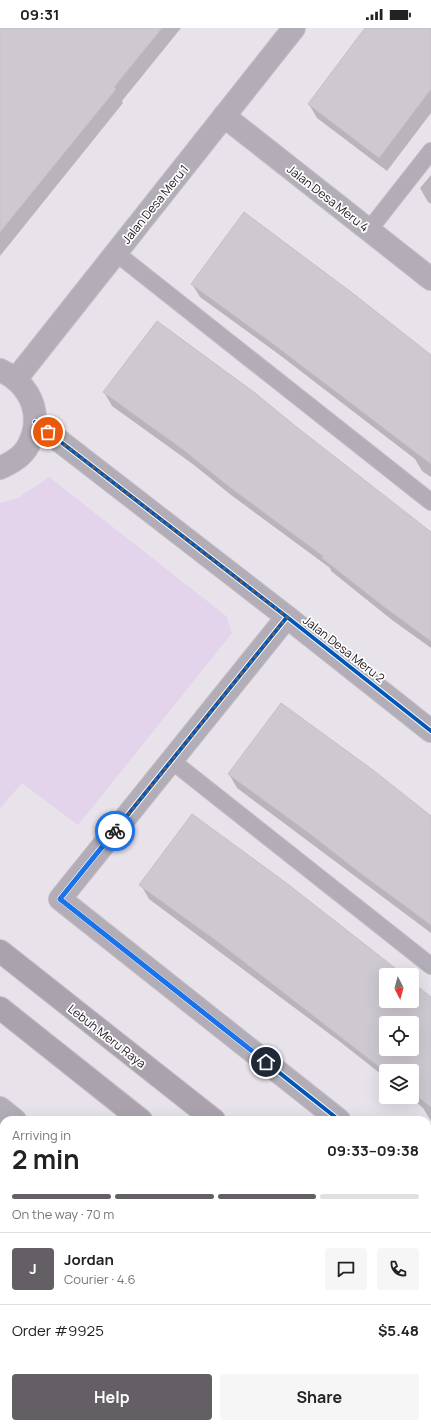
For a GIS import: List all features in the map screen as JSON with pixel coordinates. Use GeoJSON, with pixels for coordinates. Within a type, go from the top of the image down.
{"type":"FeatureCollection","features":[{"type":"Feature","properties":{"kind":"main road","name":"Lebuh Meru Raya"},"geometry":{"type":"LineString","coordinates":[[0,951],[209,1116]]}},
{"type":"Feature","properties":{"kind":"main road"},"geometry":{"type":"LineString","coordinates":[[0,1008],[136,1116]]}},
{"type":"Feature","properties":{"kind":"street","name":"Jalan Desa Meru 1"},"geometry":{"type":"LineString","coordinates":[[8,374],[116,252],[294,28]]}},
{"type":"Feature","properties":{"kind":"street","name":"Jalan Desa Meru 4"},"geometry":{"type":"LineString","coordinates":[[224,116],[431,279]]}},
{"type":"Feature","properties":{"kind":"street"},"geometry":{"type":"LineString","coordinates":[[0,468],[12,463],[24,452],[32,438],[35,422],[34,406],[27,391],[8,374]]}},
{"type":"Feature","properties":{"kind":"street","name":"Jalan Desa Meru 2"},"geometry":{"type":"LineString","coordinates":[[35,422],[287,617],[431,731]]}},
{"type":"Feature","properties":{"kind":"street"},"geometry":{"type":"LineString","coordinates":[[287,617],[60,899],[334,1116]]}},
{"type":"Feature","properties":{"kind":"street"},"geometry":{"type":"LineString","coordinates":[[0,1108],[10,1116]]}},
{"type":"Feature","properties":{"kind":"lane"},"geometry":{"type":"LineString","coordinates":[[369,230],[431,151]]}},
{"type":"Feature","properties":{"kind":"lane"},"geometry":{"type":"LineString","coordinates":[[116,252],[431,502]]}},
{"type":"Feature","properties":{"kind":"lane"},"geometry":{"type":"LineString","coordinates":[[172,761],[431,966]]}},
{"type":"Feature","properties":{"kind":"shaded area"},"geometry":{"type":"Polygon","coordinates":[[[49,477],[226,616],[232,633],[78,825],[22,783],[0,808],[0,503],[18,498],[49,477]]]}},
{"type":"Feature","properties":{"kind":"building"},"geometry":{"type":"Polygon","coordinates":[[[0,28],[162,28],[114,87],[116,89],[0,232],[0,28]]]}},
{"type":"Feature","properties":{"kind":"building"},"geometry":{"type":"Polygon","coordinates":[[[365,28],[431,28],[431,89],[379,158],[308,104],[365,28]]]}},
{"type":"Feature","properties":{"kind":"building"},"geometry":{"type":"Polygon","coordinates":[[[244,212],[355,295],[431,355],[431,464],[272,343],[191,284],[244,212]]]}},
{"type":"Feature","properties":{"kind":"building"},"geometry":{"type":"Polygon","coordinates":[[[157,321],[255,393],[431,532],[431,641],[383,606],[322,558],[323,556],[227,485],[185,451],[103,392],[157,321]]]}},
{"type":"Feature","properties":{"kind":"building"},"geometry":{"type":"Polygon","coordinates":[[[281,703],[373,770],[431,816],[431,925],[228,774],[281,703]]]}},
{"type":"Feature","properties":{"kind":"building"},"geometry":{"type":"Polygon","coordinates":[[[192,814],[285,882],[395,968],[379,968],[379,1008],[419,1008],[419,988],[431,997],[431,1107],[419,1098],[419,1064],[379,1064],[379,1067],[221,944],[139,885],[192,814]]]}},
{"type":"Feature","properties":{"kind":"cycle path"},"geometry":{"type":"LineString","coordinates":[[35,422],[287,617],[431,731]]}},
{"type":"Feature","properties":{"kind":"cycle path"},"geometry":{"type":"LineString","coordinates":[[287,617],[60,899],[334,1116]]}},
{"type":"Feature","properties":{"kind":"way so far"},"geometry":{"type":"LineString","coordinates":[[48,432],[287,617],[115,831]]}},
{"type":"Feature","properties":{"kind":"route"},"geometry":{"type":"LineString","coordinates":[[115,831],[60,899],[266,1062]]}}]}
